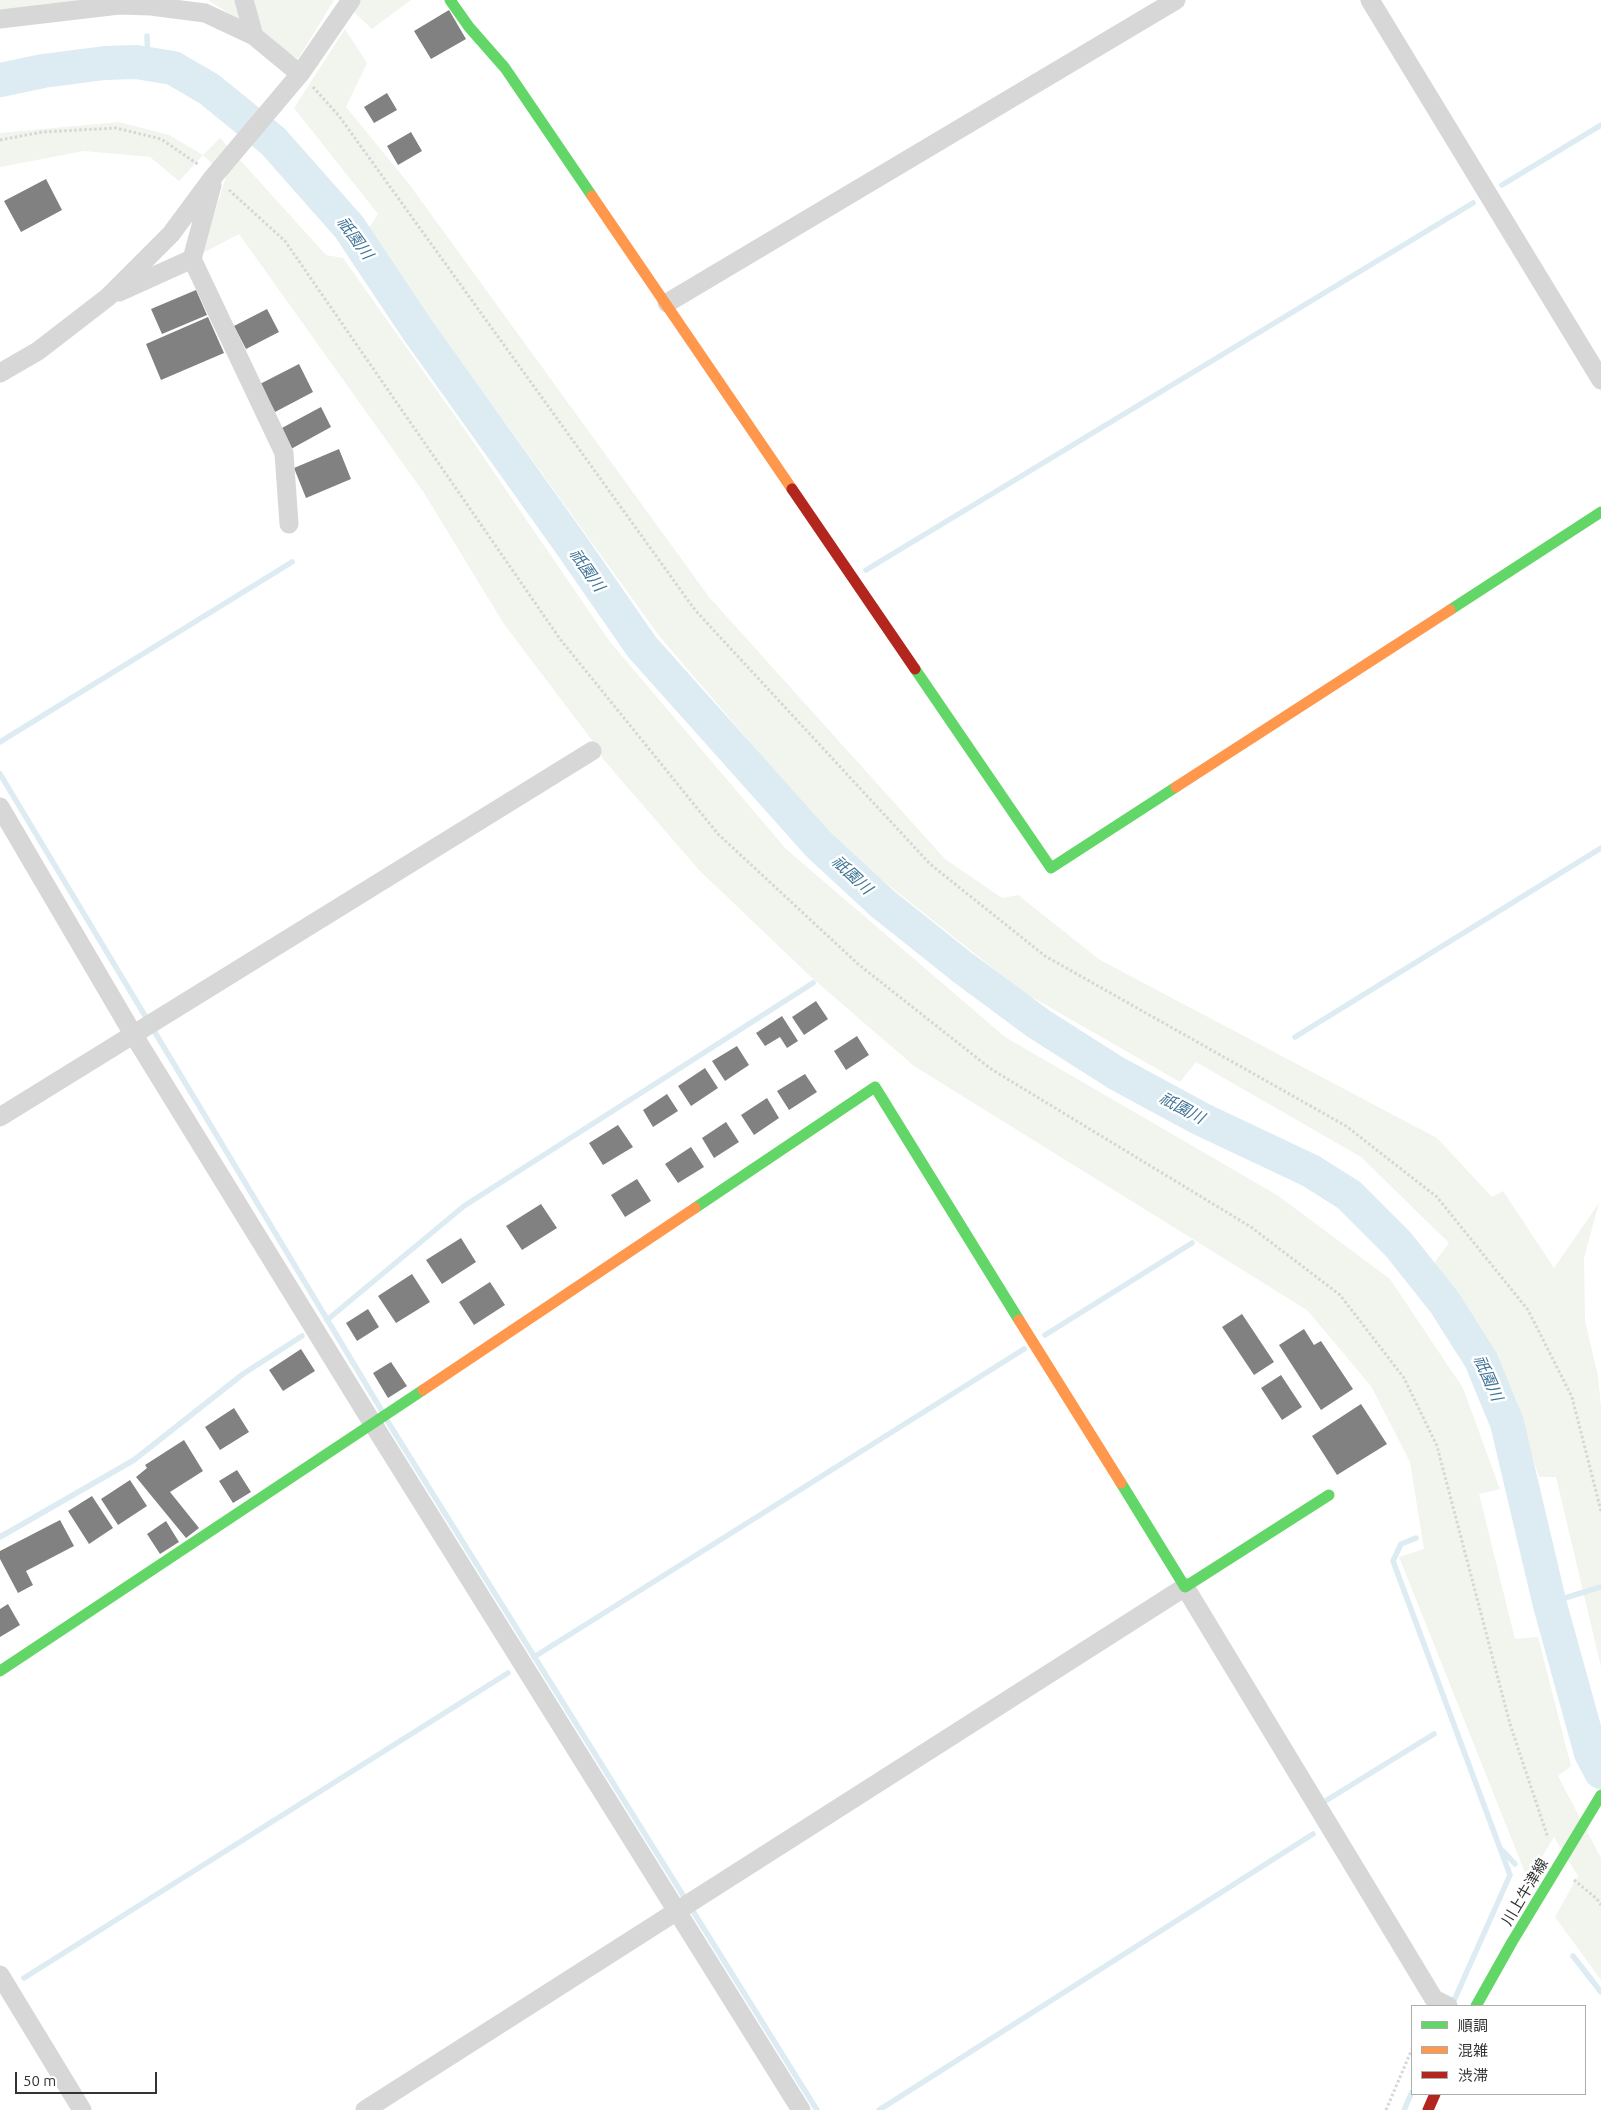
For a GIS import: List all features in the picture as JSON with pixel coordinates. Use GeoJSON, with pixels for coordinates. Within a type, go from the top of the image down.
{"type":"FeatureCollection","features":[{"type":"Feature","properties":{"kind":"street"},"geometry":{"type":"LineString","coordinates":[[244,0],[254,36]]}},
{"type":"Feature","properties":{"kind":"street"},"geometry":{"type":"LineString","coordinates":[[0,373],[38,351],[108,297],[171,234],[214,176],[300,74],[351,0]]}},
{"type":"Feature","properties":{"kind":"street"},"geometry":{"type":"LineString","coordinates":[[450,0],[469,27],[505,68],[1051,868],[1601,512]]}},
{"type":"Feature","properties":{"kind":"street"},"geometry":{"type":"LineString","coordinates":[[667,303],[1176,0]]}},
{"type":"Feature","properties":{"kind":"street"},"geometry":{"type":"LineString","coordinates":[[1370,0],[1601,380]]}},
{"type":"Feature","properties":{"kind":"street"},"geometry":{"type":"LineString","coordinates":[[0,19],[119,5],[151,6],[205,13],[254,36],[300,74]]}},
{"type":"Feature","properties":{"kind":"street"},"geometry":{"type":"LineString","coordinates":[[214,176],[192,259],[284,453],[289,524]]}},
{"type":"Feature","properties":{"kind":"street"},"geometry":{"type":"LineString","coordinates":[[108,297],[192,259]]}},
{"type":"Feature","properties":{"kind":"street"},"geometry":{"type":"LineString","coordinates":[[0,1117],[592,751]]}},
{"type":"Feature","properties":{"kind":"street"},"geometry":{"type":"LineString","coordinates":[[0,807],[133,1034],[800,2110]]}},
{"type":"Feature","properties":{"kind":"street"},"geometry":{"type":"LineString","coordinates":[[0,1671],[392,1412],[875,1087],[1440,2003]]}},
{"type":"Feature","properties":{"kind":"street"},"geometry":{"type":"LineString","coordinates":[[365,2110],[1329,1495]]}},
{"type":"Feature","properties":{"kind":"street","name":"川上牛津線"},"geometry":{"type":"LineString","coordinates":[[1477,2005],[1601,1795]]}},
{"type":"Feature","properties":{"kind":"street"},"geometry":{"type":"LineString","coordinates":[[0,1975],[82,2110]]}},
{"type":"Feature","properties":{"kind":"street"},"geometry":{"type":"LineString","coordinates":[[1428,2110],[1436,2095]]}},
{"type":"Feature","properties":{"kind":"path"},"geometry":{"type":"LineString","coordinates":[[300,74],[340,116],[695,610],[930,864],[1045,956],[1346,1126],[1437,1197],[1528,1310],[1572,1397],[1601,1511]]}},
{"type":"Feature","properties":{"kind":"path"},"geometry":{"type":"LineString","coordinates":[[0,140],[42,132],[116,128],[161,139],[214,176],[285,241],[560,639],[718,834],[858,964],[992,1068],[1251,1226],[1340,1295],[1404,1378],[1437,1446],[1510,1724],[1558,1867],[1597,1899],[1601,1905]]}},
{"type":"Feature","properties":{"kind":"path"},"geometry":{"type":"LineString","coordinates":[[1386,2110],[1411,2050]]}},
{"type":"Feature","properties":{"kind":"shaded area"},"geometry":{"type":"Polygon","coordinates":[[[0,0],[86,0],[0,15],[0,0]]]}},
{"type":"Feature","properties":{"kind":"shaded area"},"geometry":{"type":"Polygon","coordinates":[[[208,0],[334,0],[298,59],[208,0]]]}},
{"type":"Feature","properties":{"kind":"shaded area"},"geometry":{"type":"Polygon","coordinates":[[[341,0],[411,0],[372,29],[341,0]]]}},
{"type":"Feature","properties":{"kind":"shaded area"},"geometry":{"type":"Polygon","coordinates":[[[345,29],[367,63],[346,107],[409,184],[709,597],[945,859],[1002,898],[1018,895],[1100,960],[1437,1138],[1492,1197],[1503,1191],[1554,1268],[1599,1203],[1584,1258],[1585,1321],[1598,1376],[1601,1407],[1601,1667],[1556,1477],[1539,1477],[1506,1377],[1434,1263],[1449,1243],[1361,1157],[1196,1062],[1180,1082],[1023,992],[838,845],[660,637],[367,231],[378,214],[294,108],[345,29]]]}},
{"type":"Feature","properties":{"kind":"shaded area"},"geometry":{"type":"Polygon","coordinates":[[[119,122],[169,135],[203,155],[179,181],[150,157],[84,151],[0,167],[0,133],[119,122]]]}},
{"type":"Feature","properties":{"kind":"shaded area"},"geometry":{"type":"Polygon","coordinates":[[[220,138],[326,255],[343,258],[467,433],[610,642],[786,849],[1005,1037],[1277,1195],[1390,1279],[1463,1388],[1500,1489],[1479,1494],[1515,1639],[1538,1637],[1571,1766],[1558,1776],[1601,1858],[1601,1980],[1555,1917],[1578,1876],[1554,1837],[1528,1880],[1399,1557],[1424,1549],[1410,1462],[1371,1386],[1307,1310],[914,1066],[811,977],[699,870],[603,759],[591,739],[504,624],[424,493],[239,234],[201,254],[226,177],[203,155],[220,138]]]}},
{"type":"Feature","properties":{"kind":"building"},"geometry":{"type":"Polygon","coordinates":[[[449,10],[466,39],[431,59],[414,31],[449,10]]]}},
{"type":"Feature","properties":{"kind":"building"},"geometry":{"type":"Polygon","coordinates":[[[387,93],[397,110],[374,123],[364,107],[387,93]]]}},
{"type":"Feature","properties":{"kind":"building"},"geometry":{"type":"Polygon","coordinates":[[[411,132],[422,151],[398,165],[387,146],[411,132]]]}},
{"type":"Feature","properties":{"kind":"building"},"geometry":{"type":"Polygon","coordinates":[[[46,179],[62,210],[21,232],[4,201],[46,179]]]}},
{"type":"Feature","properties":{"kind":"building"},"geometry":{"type":"Polygon","coordinates":[[[196,290],[207,315],[162,334],[151,309],[196,290]]]}},
{"type":"Feature","properties":{"kind":"building"},"geometry":{"type":"Polygon","coordinates":[[[267,309],[279,332],[246,349],[234,326],[267,309]]]}},
{"type":"Feature","properties":{"kind":"building"},"geometry":{"type":"Polygon","coordinates":[[[208,317],[224,353],[161,380],[146,344],[208,317]]]}},
{"type":"Feature","properties":{"kind":"building"},"geometry":{"type":"Polygon","coordinates":[[[299,364],[313,392],[275,412],[260,384],[299,364]]]}},
{"type":"Feature","properties":{"kind":"building"},"geometry":{"type":"Polygon","coordinates":[[[321,407],[331,427],[291,449],[280,429],[321,407]]]}},
{"type":"Feature","properties":{"kind":"building"},"geometry":{"type":"Polygon","coordinates":[[[339,449],[351,479],[306,498],[294,468],[339,449]]]}},
{"type":"Feature","properties":{"kind":"building"},"geometry":{"type":"Polygon","coordinates":[[[816,1001],[828,1019],[804,1035],[792,1017],[816,1001]]]}},
{"type":"Feature","properties":{"kind":"building"},"geometry":{"type":"Polygon","coordinates":[[[782,1016],[798,1041],[787,1048],[780,1037],[765,1046],[756,1033],[782,1016]]]}},
{"type":"Feature","properties":{"kind":"building"},"geometry":{"type":"Polygon","coordinates":[[[857,1036],[869,1055],[846,1070],[834,1051],[857,1036]]]}},
{"type":"Feature","properties":{"kind":"building"},"geometry":{"type":"Polygon","coordinates":[[[737,1046],[749,1065],[725,1081],[712,1061],[737,1046]]]}},
{"type":"Feature","properties":{"kind":"building"},"geometry":{"type":"Polygon","coordinates":[[[705,1068],[718,1088],[691,1106],[678,1086],[705,1068]]]}},
{"type":"Feature","properties":{"kind":"building"},"geometry":{"type":"Polygon","coordinates":[[[805,1074],[817,1092],[789,1110],[777,1091],[805,1074]]]}},
{"type":"Feature","properties":{"kind":"building"},"geometry":{"type":"Polygon","coordinates":[[[667,1094],[678,1111],[653,1127],[643,1110],[667,1094]]]}},
{"type":"Feature","properties":{"kind":"building"},"geometry":{"type":"Polygon","coordinates":[[[767,1098],[779,1118],[754,1135],[741,1115],[767,1098]]]}},
{"type":"Feature","properties":{"kind":"building"},"geometry":{"type":"Polygon","coordinates":[[[726,1122],[739,1142],[714,1158],[702,1138],[726,1122]]]}},
{"type":"Feature","properties":{"kind":"building"},"geometry":{"type":"Polygon","coordinates":[[[618,1125],[633,1147],[603,1165],[589,1143],[618,1125]]]}},
{"type":"Feature","properties":{"kind":"building"},"geometry":{"type":"Polygon","coordinates":[[[691,1147],[704,1167],[678,1183],[665,1164],[691,1147]]]}},
{"type":"Feature","properties":{"kind":"building"},"geometry":{"type":"Polygon","coordinates":[[[637,1179],[651,1201],[625,1217],[611,1195],[637,1179]]]}},
{"type":"Feature","properties":{"kind":"building"},"geometry":{"type":"Polygon","coordinates":[[[541,1204],[557,1228],[522,1250],[506,1226],[541,1204]]]}},
{"type":"Feature","properties":{"kind":"building"},"geometry":{"type":"Polygon","coordinates":[[[461,1238],[476,1262],[442,1284],[426,1260],[461,1238]]]}},
{"type":"Feature","properties":{"kind":"building"},"geometry":{"type":"Polygon","coordinates":[[[412,1274],[430,1302],[396,1323],[378,1296],[412,1274]]]}},
{"type":"Feature","properties":{"kind":"building"},"geometry":{"type":"Polygon","coordinates":[[[490,1282],[505,1305],[474,1325],[459,1302],[490,1282]]]}},
{"type":"Feature","properties":{"kind":"building"},"geometry":{"type":"Polygon","coordinates":[[[368,1309],[379,1327],[357,1341],[346,1323],[368,1309]]]}},
{"type":"Feature","properties":{"kind":"building"},"geometry":{"type":"Polygon","coordinates":[[[1242,1314],[1274,1362],[1254,1375],[1222,1327],[1242,1314]]]}},
{"type":"Feature","properties":{"kind":"building"},"geometry":{"type":"Polygon","coordinates":[[[1304,1329],[1314,1345],[1321,1341],[1353,1389],[1321,1410],[1279,1345],[1304,1329]]]}},
{"type":"Feature","properties":{"kind":"building"},"geometry":{"type":"Polygon","coordinates":[[[301,1349],[315,1371],[283,1391],[269,1370],[301,1349]]]}},
{"type":"Feature","properties":{"kind":"building"},"geometry":{"type":"Polygon","coordinates":[[[391,1362],[407,1386],[388,1398],[373,1373],[391,1362]]]}},
{"type":"Feature","properties":{"kind":"building"},"geometry":{"type":"Polygon","coordinates":[[[1281,1375],[1302,1407],[1282,1420],[1261,1388],[1281,1375]]]}},
{"type":"Feature","properties":{"kind":"building"},"geometry":{"type":"Polygon","coordinates":[[[1361,1404],[1387,1444],[1337,1475],[1312,1436],[1361,1404]]]}},
{"type":"Feature","properties":{"kind":"building"},"geometry":{"type":"Polygon","coordinates":[[[234,1408],[249,1432],[220,1450],[205,1427],[234,1408]]]}},
{"type":"Feature","properties":{"kind":"building"},"geometry":{"type":"Polygon","coordinates":[[[184,1440],[203,1471],[170,1492],[199,1528],[186,1538],[136,1477],[147,1468],[145,1465],[184,1440]]]}},
{"type":"Feature","properties":{"kind":"building"},"geometry":{"type":"Polygon","coordinates":[[[237,1470],[251,1492],[233,1503],[219,1481],[237,1470]]]}},
{"type":"Feature","properties":{"kind":"building"},"geometry":{"type":"Polygon","coordinates":[[[130,1480],[147,1506],[118,1525],[101,1499],[130,1480]]]}},
{"type":"Feature","properties":{"kind":"building"},"geometry":{"type":"Polygon","coordinates":[[[92,1496],[113,1528],[89,1544],[68,1511],[92,1496]]]}},
{"type":"Feature","properties":{"kind":"building"},"geometry":{"type":"Polygon","coordinates":[[[60,1520],[74,1546],[26,1571],[33,1585],[18,1593],[0,1559],[0,1551],[60,1520]]]}},
{"type":"Feature","properties":{"kind":"building"},"geometry":{"type":"Polygon","coordinates":[[[166,1521],[179,1542],[160,1554],[147,1534],[166,1521]]]}},
{"type":"Feature","properties":{"kind":"building"},"geometry":{"type":"Polygon","coordinates":[[[8,1604],[20,1625],[0,1637],[0,1609],[8,1604]]]}},
{"type":"Feature","properties":{"kind":"waterway"},"geometry":{"type":"LineString","coordinates":[[147,36],[148,64]]}},
{"type":"Feature","properties":{"kind":"waterway","name":"祇園川"},"geometry":{"type":"LineString","coordinates":[[0,80],[43,71],[105,63],[136,62],[173,68],[209,89],[273,141],[349,227],[417,329],[642,647],[819,845],[883,904],[962,967],[1039,1024],[1116,1073],[1201,1119],[1311,1171],[1349,1195],[1398,1244],[1445,1303],[1481,1360],[1507,1423],[1550,1605],[1591,1753],[1601,1772]]}},
{"type":"Feature","properties":{"kind":"waterway"},"geometry":{"type":"LineString","coordinates":[[1502,185],[1601,125]]}},
{"type":"Feature","properties":{"kind":"waterway"},"geometry":{"type":"LineString","coordinates":[[866,570],[1473,203]]}},
{"type":"Feature","properties":{"kind":"waterway"},"geometry":{"type":"LineString","coordinates":[[0,742],[292,562]]}},
{"type":"Feature","properties":{"kind":"waterway"},"geometry":{"type":"LineString","coordinates":[[0,774],[382,1411]]}},
{"type":"Feature","properties":{"kind":"waterway"},"geometry":{"type":"LineString","coordinates":[[1295,1037],[1601,848]]}},
{"type":"Feature","properties":{"kind":"waterway"},"geometry":{"type":"LineString","coordinates":[[327,1320],[464,1206],[813,983]]}},
{"type":"Feature","properties":{"kind":"waterway"},"geometry":{"type":"LineString","coordinates":[[1045,1335],[1192,1243]]}},
{"type":"Feature","properties":{"kind":"waterway"},"geometry":{"type":"LineString","coordinates":[[0,1537],[134,1460],[243,1374],[302,1336]]}},
{"type":"Feature","properties":{"kind":"waterway"},"geometry":{"type":"LineString","coordinates":[[534,1657],[1024,1349]]}},
{"type":"Feature","properties":{"kind":"waterway"},"geometry":{"type":"LineString","coordinates":[[388,1422],[817,2110]]}},
{"type":"Feature","properties":{"kind":"waterway"},"geometry":{"type":"LineString","coordinates":[[1416,1538],[1401,1544],[1393,1561],[1510,1875],[1452,2005]]}},
{"type":"Feature","properties":{"kind":"waterway"},"geometry":{"type":"LineString","coordinates":[[1550,1605],[1568,1597],[1601,1587]]}},
{"type":"Feature","properties":{"kind":"waterway"},"geometry":{"type":"LineString","coordinates":[[24,1978],[508,1673]]}},
{"type":"Feature","properties":{"kind":"waterway"},"geometry":{"type":"LineString","coordinates":[[1327,1800],[1434,1734]]}},
{"type":"Feature","properties":{"kind":"waterway"},"geometry":{"type":"LineString","coordinates":[[879,2110],[1313,1834]]}},
{"type":"Feature","properties":{"kind":"waterway"},"geometry":{"type":"LineString","coordinates":[[1503,1851],[1515,1864]]}},
{"type":"Feature","properties":{"kind":"waterway"},"geometry":{"type":"LineString","coordinates":[[1573,1956],[1601,1992]]}},
{"type":"Feature","properties":{"kind":"waterway"},"geometry":{"type":"LineString","coordinates":[[1404,2110],[1411,2094]]}},
{"type":"Feature","properties":{"kind":"traffic: fast"},"geometry":{"type":"LineString","coordinates":[[450,0],[469,27],[505,68],[592,196]]}},
{"type":"Feature","properties":{"kind":"traffic: fast"},"geometry":{"type":"LineString","coordinates":[[1450,610],[1601,512]]}},
{"type":"Feature","properties":{"kind":"traffic: fast"},"geometry":{"type":"LineString","coordinates":[[915,669],[1051,868],[1176,787]]}},
{"type":"Feature","properties":{"kind":"traffic: fast"},"geometry":{"type":"LineString","coordinates":[[695,1208],[875,1087],[1019,1320]]}},
{"type":"Feature","properties":{"kind":"traffic: fast"},"geometry":{"type":"LineString","coordinates":[[0,1671],[423,1390]]}},
{"type":"Feature","properties":{"kind":"traffic: fast"},"geometry":{"type":"LineString","coordinates":[[1121,1483],[1185,1587],[1329,1495]]}},
{"type":"Feature","properties":{"kind":"traffic: fast"},"geometry":{"type":"LineString","coordinates":[[1477,2005],[1512,1942],[1601,1795]]}},
{"type":"Feature","properties":{"kind":"traffic: slow"},"geometry":{"type":"LineString","coordinates":[[592,196],[792,489]]}},
{"type":"Feature","properties":{"kind":"traffic: slow"},"geometry":{"type":"LineString","coordinates":[[1176,787],[1450,610]]}},
{"type":"Feature","properties":{"kind":"traffic: slow"},"geometry":{"type":"LineString","coordinates":[[423,1390],[695,1208]]}},
{"type":"Feature","properties":{"kind":"traffic: slow"},"geometry":{"type":"LineString","coordinates":[[1019,1320],[1121,1483]]}},
{"type":"Feature","properties":{"kind":"traffic: jam"},"geometry":{"type":"LineString","coordinates":[[792,489],[915,669]]}},
{"type":"Feature","properties":{"kind":"traffic: jam"},"geometry":{"type":"LineString","coordinates":[[1428,2110],[1435,2095]]}}]}
